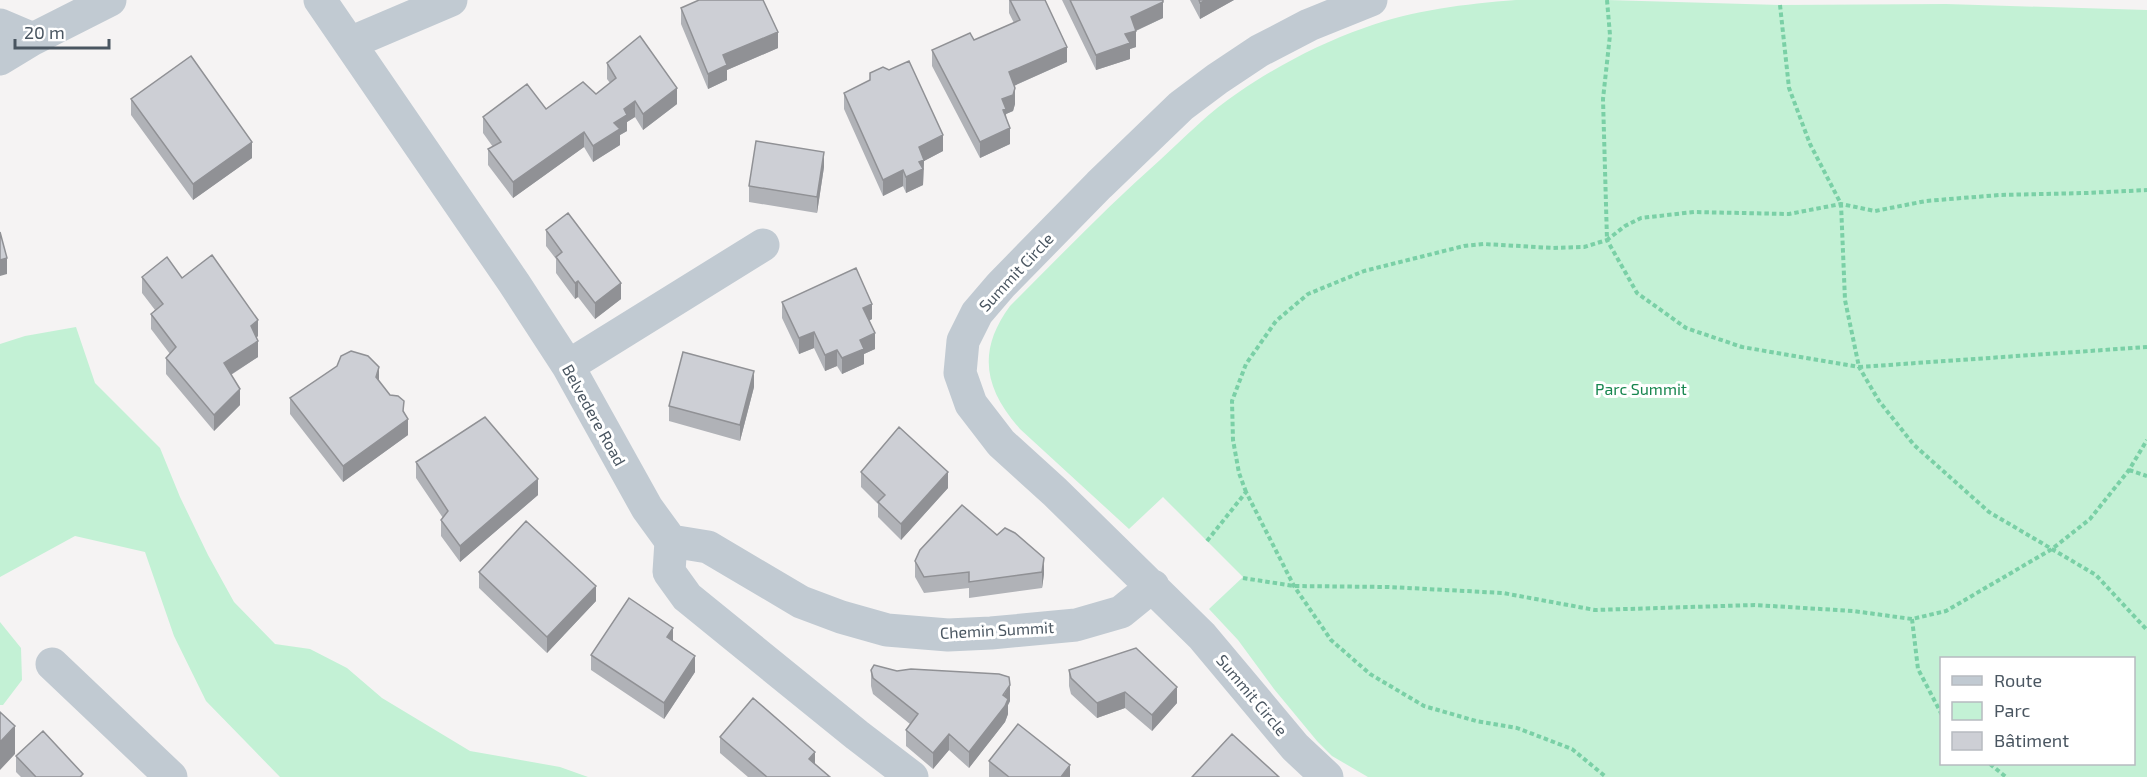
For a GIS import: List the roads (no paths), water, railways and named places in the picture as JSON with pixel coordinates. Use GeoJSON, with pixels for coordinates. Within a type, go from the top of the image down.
{"type":"FeatureCollection","features":[{"type":"Feature","properties":{"kind":"street"},"geometry":{"type":"LineString","coordinates":[[0,59],[33,39],[110,0]]}},
{"type":"Feature","properties":{"kind":"street","name":"Belvedere Road"},"geometry":{"type":"LineString","coordinates":[[320,0],[514,283],[568,366],[647,508],[671,541]]}},
{"type":"Feature","properties":{"kind":"street"},"geometry":{"type":"LineString","coordinates":[[350,43],[451,0]]}},
{"type":"Feature","properties":{"kind":"street","name":"Summit Circle"},"geometry":{"type":"LineString","coordinates":[[1328,777],[1295,747],[1202,636],[1153,586],[1001,443],[971,404],[960,373],[963,341],[976,313],[1099,185],[1181,106],[1259,51],[1309,26],[1371,0]]}},
{"type":"Feature","properties":{"kind":"street"},"geometry":{"type":"LineString","coordinates":[[0,26],[33,39]]}},
{"type":"Feature","properties":{"kind":"street"},"geometry":{"type":"LineString","coordinates":[[568,366],[763,245]]}},
{"type":"Feature","properties":{"kind":"street"},"geometry":{"type":"LineString","coordinates":[[671,541],[669,572],[687,597],[912,777]]}},
{"type":"Feature","properties":{"kind":"street","name":"Chemin Summit"},"geometry":{"type":"LineString","coordinates":[[671,541],[708,547],[801,602],[841,617],[887,630],[948,635],[1076,625],[1121,612],[1153,586]]}},
{"type":"Feature","properties":{"kind":"street"},"geometry":{"type":"LineString","coordinates":[[52,664],[171,777]]}},
{"type":"Feature","properties":{"kind":"park label","name":"Parc Summit"},"geometry":{"type":"Point","coordinates":[1641,389]}}]}
